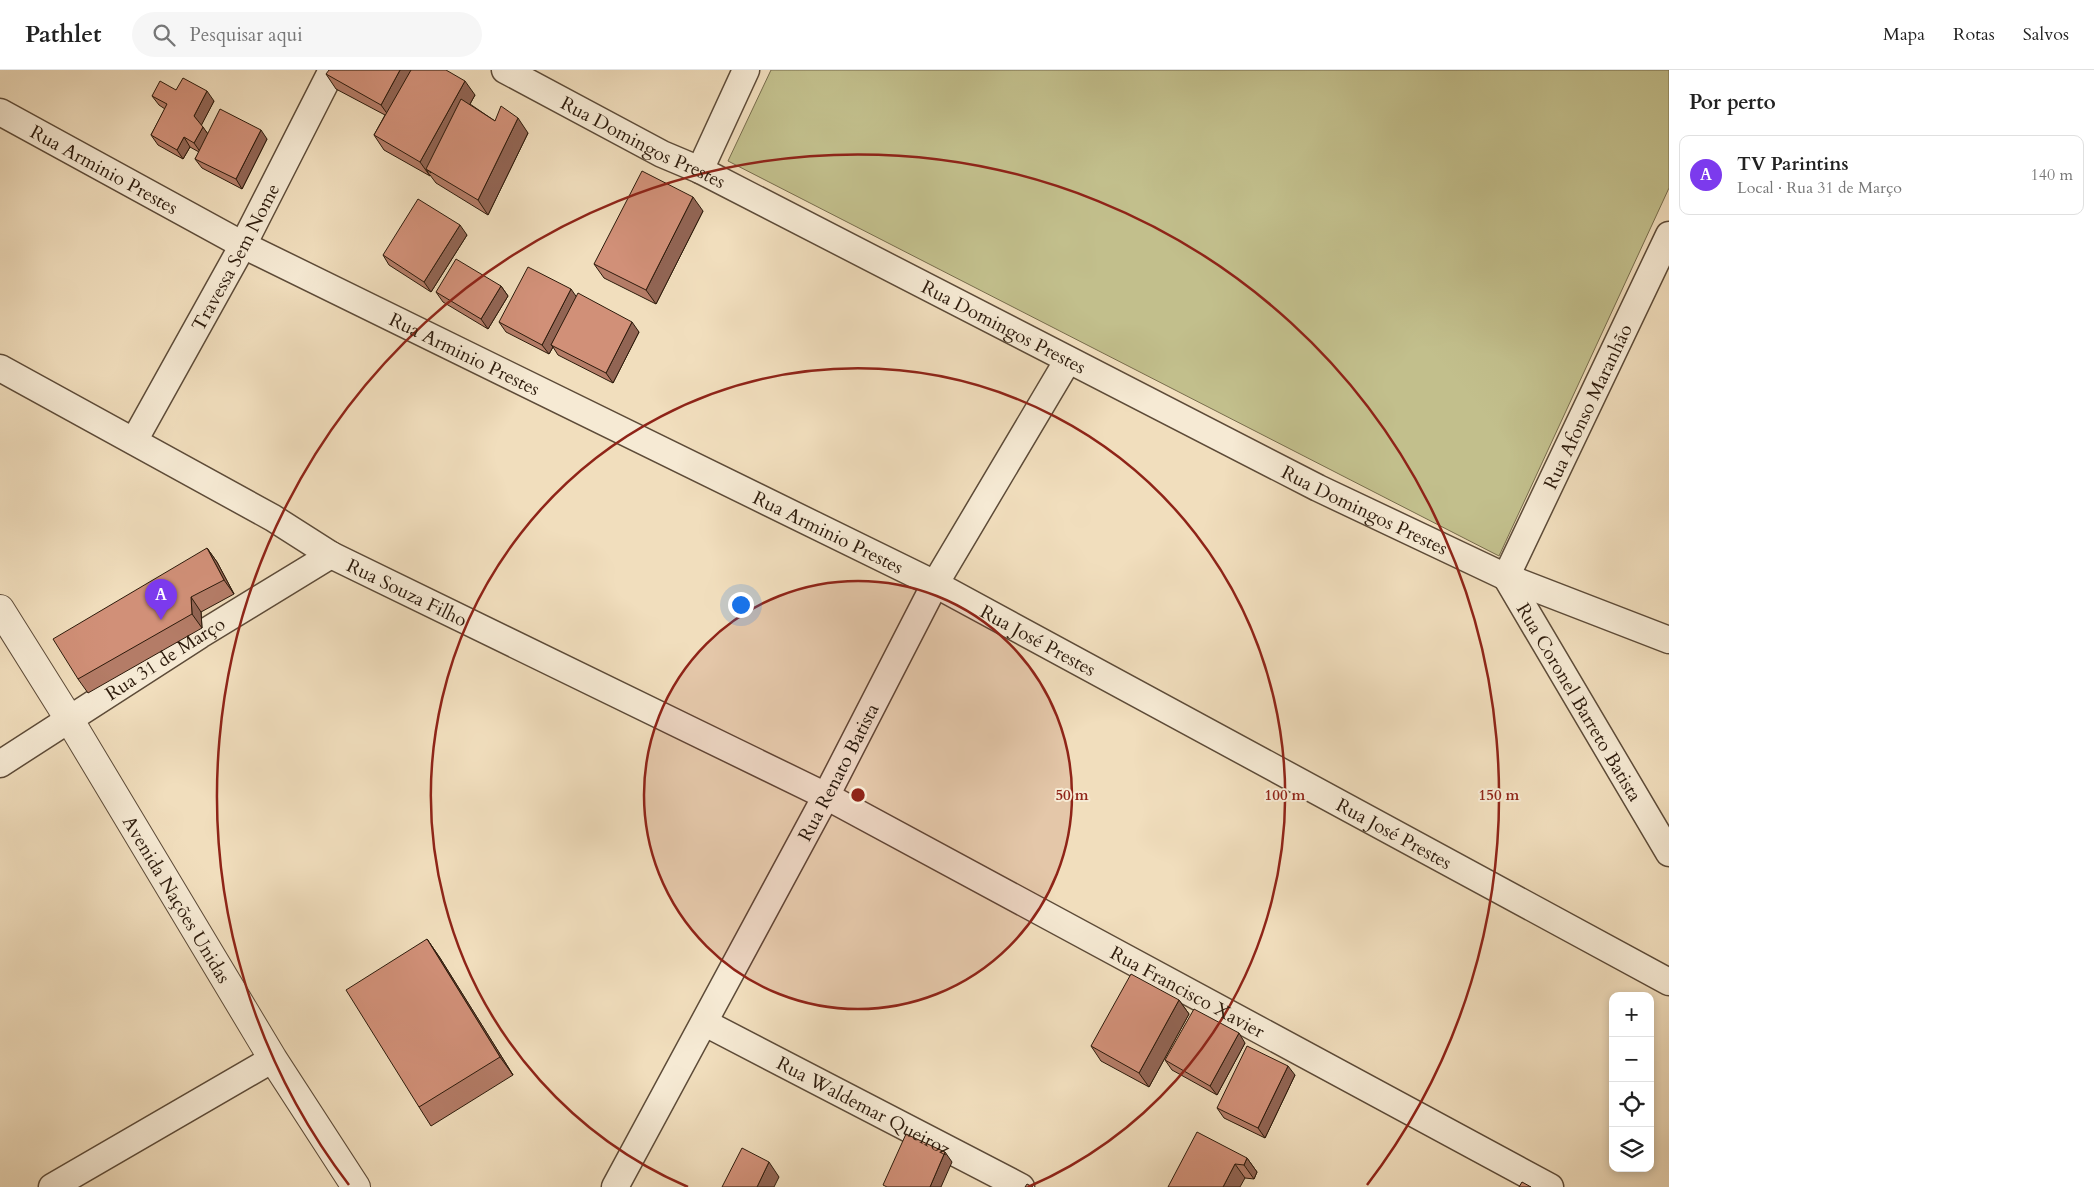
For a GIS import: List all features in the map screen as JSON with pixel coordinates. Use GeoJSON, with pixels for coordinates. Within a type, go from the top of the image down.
{"type":"FeatureCollection","features":[{"type":"Feature","properties":{"kind":"street","name":"Travessa Sem Nome"},"geometry":{"type":"LineString","coordinates":[[134,441],[242,245],[332,70]]}},
{"type":"Feature","properties":{"kind":"street","name":"Rua Domingos Prestes"},"geometry":{"type":"LineString","coordinates":[[505,70],[662,154],[700,170],[1318,488],[1506,577],[1669,640]]}},
{"type":"Feature","properties":{"kind":"street"},"geometry":{"type":"LineString","coordinates":[[700,170],[746,70]]}},
{"type":"Feature","properties":{"kind":"street","name":"Rua Arminio Prestes"},"geometry":{"type":"LineString","coordinates":[[0,112],[242,245],[935,584]]}},
{"type":"Feature","properties":{"kind":"street","name":"Rua Afonso Maranhão"},"geometry":{"type":"LineString","coordinates":[[1506,577],[1669,235]]}},
{"type":"Feature","properties":{"kind":"street","name":"Rua Renato Batista"},"geometry":{"type":"LineString","coordinates":[[614,1187],[705,1023],[826,796],[935,584],[1068,360]]}},
{"type":"Feature","properties":{"kind":"street","name":"Rua Souza Filho"},"geometry":{"type":"LineString","coordinates":[[0,368],[273,518],[331,555],[826,796]]}},
{"type":"Feature","properties":{"kind":"street","name":"Rua 31 de Março"},"geometry":{"type":"LineString","coordinates":[[0,764],[200,635],[331,555]]}},
{"type":"Feature","properties":{"kind":"street","name":"Rua Coronel Barreto Batista"},"geometry":{"type":"LineString","coordinates":[[1506,577],[1669,853]]}},
{"type":"Feature","properties":{"kind":"street","name":"Rua José Prestes"},"geometry":{"type":"LineString","coordinates":[[935,584],[1669,982]]}},
{"type":"Feature","properties":{"kind":"street","name":"Avenida Nações Unidas"},"geometry":{"type":"LineString","coordinates":[[0,609],[69,719],[272,1059],[356,1187]]}},
{"type":"Feature","properties":{"kind":"street","name":"Rua Francisco Xavier"},"geometry":{"type":"LineString","coordinates":[[826,796],[1550,1187]]}},
{"type":"Feature","properties":{"kind":"street","name":"Rua Waldemar Queiroz"},"geometry":{"type":"LineString","coordinates":[[705,1023],[1021,1187]]}},
{"type":"Feature","properties":{"kind":"street"},"geometry":{"type":"LineString","coordinates":[[52,1187],[272,1059]]}},
{"type":"Feature","properties":{"kind":"shaded area"},"geometry":{"type":"Polygon","coordinates":[[[771,70],[1669,70],[1669,188],[1499,556],[728,161],[771,70]]]}},
{"type":"Feature","properties":{"kind":"building"},"geometry":{"type":"Polygon","coordinates":[[[329,70],[400,70],[381,105],[326,74],[329,70]]]}},
{"type":"Feature","properties":{"kind":"building"},"geometry":{"type":"Polygon","coordinates":[[[411,70],[446,70],[465,81],[420,162],[374,135],[411,70]]]}},
{"type":"Feature","properties":{"kind":"building"},"geometry":{"type":"Polygon","coordinates":[[[183,78],[207,91],[194,116],[203,127],[194,143],[184,137],[177,150],[151,135],[167,104],[152,96],[160,81],[176,90],[183,78]]]}},
{"type":"Feature","properties":{"kind":"building"},"geometry":{"type":"Polygon","coordinates":[[[461,99],[495,121],[501,106],[518,118],[478,200],[426,169],[461,99]]]}},
{"type":"Feature","properties":{"kind":"building"},"geometry":{"type":"Polygon","coordinates":[[[220,109],[261,130],[236,179],[195,159],[220,109]]]}},
{"type":"Feature","properties":{"kind":"building"},"geometry":{"type":"Polygon","coordinates":[[[642,171],[693,197],[646,290],[594,264],[642,171]]]}},
{"type":"Feature","properties":{"kind":"building"},"geometry":{"type":"Polygon","coordinates":[[[418,199],[460,225],[424,282],[383,255],[418,199]]]}},
{"type":"Feature","properties":{"kind":"building"},"geometry":{"type":"Polygon","coordinates":[[[456,259],[501,286],[481,319],[436,292],[456,259]]]}},
{"type":"Feature","properties":{"kind":"building"},"geometry":{"type":"Polygon","coordinates":[[[528,267],[571,289],[542,345],[499,322],[528,267]]]}},
{"type":"Feature","properties":{"kind":"building"},"geometry":{"type":"Polygon","coordinates":[[[578,293],[632,322],[606,373],[551,345],[578,293]]]}},
{"type":"Feature","properties":{"kind":"building"},"geometry":{"type":"Polygon","coordinates":[[[207,548],[224,580],[191,597],[192,614],[78,679],[53,639],[207,548]]]}},
{"type":"Feature","properties":{"kind":"building"},"geometry":{"type":"Polygon","coordinates":[[[427,939],[500,1057],[419,1107],[346,990],[427,939]]]}},
{"type":"Feature","properties":{"kind":"building"},"geometry":{"type":"Polygon","coordinates":[[[1131,974],[1179,1000],[1139,1073],[1091,1046],[1131,974]]]}},
{"type":"Feature","properties":{"kind":"building"},"geometry":{"type":"Polygon","coordinates":[[[1194,1009],[1239,1033],[1210,1086],[1165,1060],[1194,1009]]]}},
{"type":"Feature","properties":{"kind":"building"},"geometry":{"type":"Polygon","coordinates":[[[1247,1046],[1288,1066],[1258,1128],[1217,1108],[1247,1046]]]}},
{"type":"Feature","properties":{"kind":"building"},"geometry":{"type":"Polygon","coordinates":[[[1197,1132],[1247,1158],[1244,1165],[1235,1164],[1223,1187],[1168,1187],[1197,1132]]]}},
{"type":"Feature","properties":{"kind":"building"},"geometry":{"type":"Polygon","coordinates":[[[906,1134],[945,1152],[930,1187],[887,1187],[883,1185],[906,1134]]]}},
{"type":"Feature","properties":{"kind":"building"},"geometry":{"type":"Polygon","coordinates":[[[742,1148],[769,1162],[757,1187],[722,1187],[742,1148]]]}},
{"type":"Feature","properties":{"kind":"building"},"geometry":{"type":"Polygon","coordinates":[[[1522,1182],[1531,1187],[1519,1187],[1522,1182]]]}},
{"type":"Feature","properties":{"kind":"place","name":"TV Parintins"},"geometry":{"type":"Point","coordinates":[161,620]}}]}
